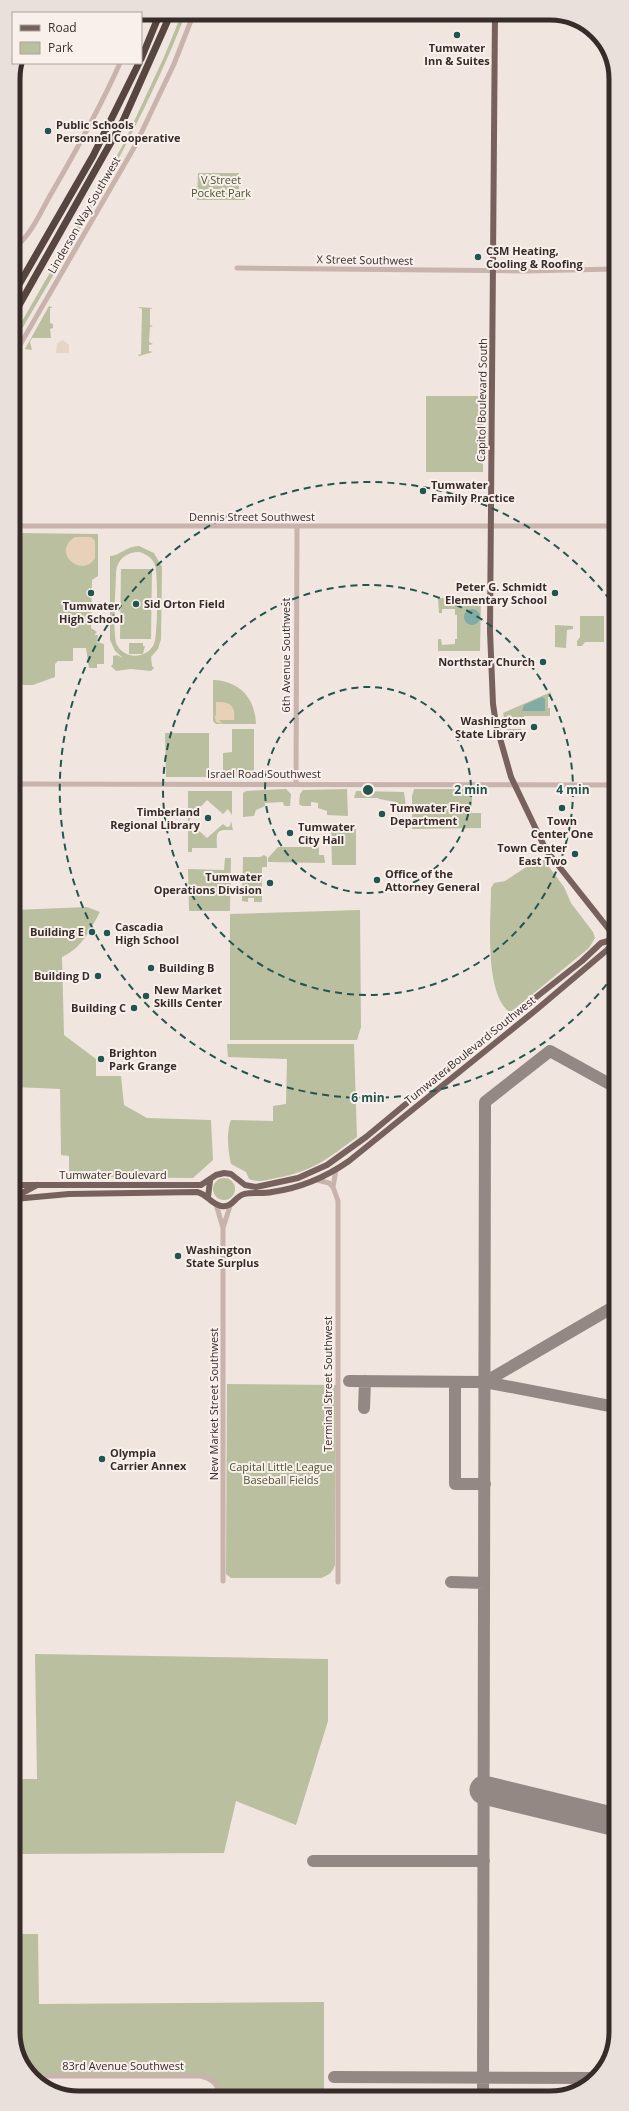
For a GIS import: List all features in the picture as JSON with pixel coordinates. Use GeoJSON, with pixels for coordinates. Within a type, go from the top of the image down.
{"type":"FeatureCollection","features":[{"type":"Feature","properties":{"kind":"highway"},"geometry":{"type":"LineString","coordinates":[[142,57],[157,20]]}},
{"type":"Feature","properties":{"kind":"highway"},"geometry":{"type":"LineString","coordinates":[[20,304],[124,121],[168,20]]}},
{"type":"Feature","properties":{"kind":"highway"},"geometry":{"type":"LineString","coordinates":[[20,283],[93,156],[139,64]]}},
{"type":"Feature","properties":{"kind":"main road","name":"Capitol Boulevard South"},"geometry":{"type":"LineString","coordinates":[[495,20],[490,631],[492,691],[496,724],[514,784],[546,850],[609,931]]}},
{"type":"Feature","properties":{"kind":"main road","name":"Tumwater Boulevard Southwest"},"geometry":{"type":"LineString","coordinates":[[238,1180],[247,1186],[264,1185],[298,1178],[318,1170],[340,1157],[582,961],[602,943],[609,941]]}},
{"type":"Feature","properties":{"kind":"main road","name":"Tumwater Boulevard Southwest"},"geometry":{"type":"LineString","coordinates":[[238,1198],[245,1194],[265,1193],[293,1188],[317,1180],[336,1170],[580,974],[609,947]]}},
{"type":"Feature","properties":{"kind":"main road"},"geometry":{"type":"LineString","coordinates":[[224,1173],[231,1174],[238,1180],[238,1198],[230,1206],[216,1204],[208,1197],[210,1181],[216,1175],[224,1173]]}},
{"type":"Feature","properties":{"kind":"main road","name":"Tumwater Boulevard"},"geometry":{"type":"LineString","coordinates":[[20,1184],[201,1186],[210,1181]]}},
{"type":"Feature","properties":{"kind":"main road"},"geometry":{"type":"LineString","coordinates":[[20,1192],[38,1185]]}},
{"type":"Feature","properties":{"kind":"main road","name":"Tumwater Boulevard"},"geometry":{"type":"LineString","coordinates":[[20,1199],[94,1193],[197,1192],[208,1197]]}},
{"type":"Feature","properties":{"kind":"street","name":"Linderson Way Southwest"},"geometry":{"type":"LineString","coordinates":[[20,345],[135,146],[174,64],[191,20]]}},
{"type":"Feature","properties":{"kind":"street"},"geometry":{"type":"LineString","coordinates":[[20,243],[26,238],[61,178],[94,117],[120,64]]}},
{"type":"Feature","properties":{"kind":"street","name":"X Street Southwest"},"geometry":{"type":"LineString","coordinates":[[238,268],[493,271],[609,269]]}},
{"type":"Feature","properties":{"kind":"street","name":"Dennis Street Southwest"},"geometry":{"type":"LineString","coordinates":[[20,526],[609,526]]}},
{"type":"Feature","properties":{"kind":"street","name":"6th Avenue Southwest"},"geometry":{"type":"LineString","coordinates":[[296,784],[297,527]]}},
{"type":"Feature","properties":{"kind":"street","name":"Israel Road Southwest"},"geometry":{"type":"LineString","coordinates":[[20,784],[609,785]]}},
{"type":"Feature","properties":{"kind":"street","name":"Terminal Street Southwest"},"geometry":{"type":"LineString","coordinates":[[336,1170],[333,1187],[338,1201],[338,1582]]}},
{"type":"Feature","properties":{"kind":"street"},"geometry":{"type":"LineString","coordinates":[[317,1180],[329,1183],[333,1187]]}},
{"type":"Feature","properties":{"kind":"street","name":"New Market Street Southwest"},"geometry":{"type":"LineString","coordinates":[[216,1204],[223,1228],[223,1581]]}},
{"type":"Feature","properties":{"kind":"street","name":"New Market Street Southwest"},"geometry":{"type":"LineString","coordinates":[[223,1228],[230,1206]]}},
{"type":"Feature","properties":{"kind":"street","name":"83rd Avenue Southwest"},"geometry":{"type":"LineString","coordinates":[[39,2076],[195,2076],[205,2077],[213,2081],[219,2091]]}},
{"type":"Feature","properties":{"kind":"green space"},"geometry":{"type":"Polygon","coordinates":[[[179,20],[183,20],[149,99],[128,141],[61,263],[20,332],[20,325],[124,143],[164,57],[179,20]]]}},
{"type":"Feature","properties":{"kind":"green space","name":"V Street Pocket Park"},"geometry":{"type":"Polygon","coordinates":[[[198,173],[239,173],[239,190],[245,190],[245,200],[197,200],[198,173]]]}},
{"type":"Feature","properties":{"kind":"green space"},"geometry":{"type":"Polygon","coordinates":[[[49,306],[53,308],[50,308],[50,323],[53,324],[53,328],[50,329],[51,338],[32,338],[30,342],[32,350],[25,349],[49,306]]]}},
{"type":"Feature","properties":{"kind":"green space"},"geometry":{"type":"Polygon","coordinates":[[[138,307],[153,308],[150,309],[150,325],[153,326],[150,327],[149,342],[153,344],[149,345],[149,351],[153,352],[139,356],[138,355],[141,354],[142,309],[138,307]]]}},
{"type":"Feature","properties":{"kind":"green space"},"geometry":{"type":"Polygon","coordinates":[[[426,396],[483,396],[483,472],[426,472],[426,396]]]}},
{"type":"Feature","properties":{"kind":"green space"},"geometry":{"type":"Polygon","coordinates":[[[20,533],[98,534],[98,576],[92,580],[91,628],[97,632],[94,635],[98,635],[97,642],[104,644],[104,664],[97,664],[97,668],[89,668],[86,648],[73,648],[73,661],[58,661],[55,664],[55,677],[33,685],[20,685],[20,533]]]}},
{"type":"Feature","properties":{"kind":"green space"},"geometry":{"type":"Polygon","coordinates":[[[134,546],[139,546],[154,553],[162,567],[161,639],[158,649],[151,657],[152,666],[154,668],[151,671],[131,669],[116,671],[111,666],[113,664],[113,656],[117,655],[123,658],[115,651],[110,640],[110,556],[114,556],[134,546]],[[139,552],[130,553],[123,557],[118,563],[116,572],[114,621],[117,645],[125,653],[136,656],[146,653],[154,644],[157,618],[155,565],[151,558],[139,552]]]}},
{"type":"Feature","properties":{"kind":"green space","name":"Sid Orton Field"},"geometry":{"type":"Polygon","coordinates":[[[121,569],[152,569],[151,639],[120,639],[121,569]]]}},
{"type":"Feature","properties":{"kind":"green space"},"geometry":{"type":"Polygon","coordinates":[[[438,598],[444,598],[445,600],[475,601],[476,598],[481,598],[480,651],[438,651],[438,639],[441,639],[442,645],[455,644],[455,639],[457,639],[457,615],[455,615],[455,609],[442,609],[442,613],[439,613],[438,598]]]}},
{"type":"Feature","properties":{"kind":"green space"},"geometry":{"type":"Polygon","coordinates":[[[580,616],[604,616],[604,642],[585,642],[582,646],[577,646],[577,641],[580,637],[580,616]]]}},
{"type":"Feature","properties":{"kind":"green space"},"geometry":{"type":"Polygon","coordinates":[[[555,625],[573,626],[573,629],[567,630],[566,648],[555,647],[555,625]]]}},
{"type":"Feature","properties":{"kind":"green space"},"geometry":{"type":"Polygon","coordinates":[[[129,643],[143,643],[143,646],[145,646],[143,654],[129,654],[129,643]]]}},
{"type":"Feature","properties":{"kind":"green space"},"geometry":{"type":"Polygon","coordinates":[[[213,680],[231,684],[244,693],[253,706],[256,724],[216,724],[213,721],[213,680]]]}},
{"type":"Feature","properties":{"kind":"green space"},"geometry":{"type":"Polygon","coordinates":[[[551,692],[550,697],[548,697],[550,716],[524,716],[524,721],[519,723],[519,726],[506,726],[503,713],[551,692]]]}},
{"type":"Feature","properties":{"kind":"green space"},"geometry":{"type":"Polygon","coordinates":[[[232,729],[254,729],[254,777],[223,777],[223,753],[232,752],[232,729]]]}},
{"type":"Feature","properties":{"kind":"green space"},"geometry":{"type":"Polygon","coordinates":[[[507,729],[521,729],[521,740],[508,740],[507,729]]]}},
{"type":"Feature","properties":{"kind":"green space"},"geometry":{"type":"Polygon","coordinates":[[[165,733],[209,733],[209,777],[166,777],[165,733]]]}},
{"type":"Feature","properties":{"kind":"green space"},"geometry":{"type":"Polygon","coordinates":[[[286,789],[291,794],[290,806],[284,806],[283,802],[265,803],[265,806],[256,810],[254,816],[243,817],[243,793],[246,791],[286,789]]]}},
{"type":"Feature","properties":{"kind":"green space"},"geometry":{"type":"Polygon","coordinates":[[[347,789],[348,816],[327,815],[327,811],[318,808],[318,803],[311,802],[311,806],[302,806],[299,804],[300,794],[303,790],[347,789]]]}},
{"type":"Feature","properties":{"kind":"green space"},"geometry":{"type":"Polygon","coordinates":[[[414,789],[472,789],[472,813],[481,813],[481,828],[412,829],[412,796],[414,789]]]}},
{"type":"Feature","properties":{"kind":"green space"},"geometry":{"type":"Polygon","coordinates":[[[188,791],[232,791],[232,815],[228,809],[223,814],[207,800],[191,817],[189,822],[207,838],[223,824],[227,827],[230,826],[231,821],[233,830],[224,830],[217,834],[217,848],[192,848],[192,852],[188,852],[188,791]]]}},
{"type":"Feature","properties":{"kind":"green space"},"geometry":{"type":"Polygon","coordinates":[[[356,791],[404,792],[406,807],[397,807],[396,802],[378,798],[354,798],[356,791]]]}},
{"type":"Feature","properties":{"kind":"green space"},"geometry":{"type":"Polygon","coordinates":[[[331,828],[356,829],[356,865],[332,865],[331,828]]]}},
{"type":"Feature","properties":{"kind":"green space"},"geometry":{"type":"Polygon","coordinates":[[[278,847],[319,847],[319,855],[324,855],[325,863],[268,862],[268,858],[278,847]]]}},
{"type":"Feature","properties":{"kind":"green space"},"geometry":{"type":"Polygon","coordinates":[[[264,855],[267,857],[267,867],[262,867],[262,902],[254,902],[254,898],[248,898],[248,902],[242,901],[243,857],[260,857],[264,855]]]}},
{"type":"Feature","properties":{"kind":"green space"},"geometry":{"type":"Polygon","coordinates":[[[225,858],[231,858],[230,911],[189,911],[188,869],[224,870],[225,858]]]}},
{"type":"Feature","properties":{"kind":"green space"},"geometry":{"type":"Polygon","coordinates":[[[537,860],[544,860],[564,887],[571,903],[593,932],[595,938],[589,948],[512,1011],[508,1011],[500,1001],[495,987],[492,971],[490,953],[491,888],[494,883],[505,881],[537,860]]]}},
{"type":"Feature","properties":{"kind":"green space"},"geometry":{"type":"Polygon","coordinates":[[[87,907],[100,912],[89,932],[80,944],[62,957],[64,1035],[96,1059],[96,1076],[121,1076],[124,1105],[147,1118],[211,1120],[213,1160],[193,1178],[69,1177],[69,1156],[61,1155],[60,1089],[20,1087],[20,910],[87,907]]]}},
{"type":"Feature","properties":{"kind":"green space"},"geometry":{"type":"Polygon","coordinates":[[[360,910],[361,1027],[357,1040],[230,1040],[230,914],[360,910]]]}},
{"type":"Feature","properties":{"kind":"green space"},"geometry":{"type":"Polygon","coordinates":[[[227,1044],[354,1044],[357,1137],[320,1163],[300,1172],[262,1181],[249,1179],[246,1172],[231,1164],[228,1142],[229,1125],[231,1120],[273,1121],[273,1106],[286,1104],[287,1059],[228,1057],[227,1044]]]}},
{"type":"Feature","properties":{"kind":"green space"},"geometry":{"type":"Polygon","coordinates":[[[224,1178],[232,1181],[235,1189],[232,1197],[224,1200],[216,1197],[213,1189],[216,1181],[224,1178]]]}},
{"type":"Feature","properties":{"kind":"green space","name":"Capital Little League Baseball Fields"},"geometry":{"type":"Polygon","coordinates":[[[227,1384],[336,1385],[335,1565],[331,1572],[326,1576],[321,1578],[231,1578],[226,1574],[227,1384]]]}},
{"type":"Feature","properties":{"kind":"green space"},"geometry":{"type":"Polygon","coordinates":[[[35,1654],[328,1659],[328,1721],[296,1825],[236,1801],[224,1853],[20,1854],[20,1779],[37,1779],[35,1654]]]}},
{"type":"Feature","properties":{"kind":"green space"},"geometry":{"type":"Polygon","coordinates":[[[20,1934],[38,1934],[39,2004],[324,2002],[324,2091],[219,2091],[207,2078],[40,2076],[24,2055],[21,2040],[20,1934]]]}},
{"type":"Feature","properties":{"kind":"sand"},"geometry":{"type":"Polygon","coordinates":[[[75,537],[91,537],[95,541],[95,558],[90,564],[83,566],[77,565],[67,556],[66,550],[68,543],[75,537]]]}},
{"type":"Feature","properties":{"kind":"sand"},"geometry":{"type":"Polygon","coordinates":[[[20,659],[22,662],[20,676],[20,659]]]}},
{"type":"Feature","properties":{"kind":"sand"},"geometry":{"type":"Polygon","coordinates":[[[216,702],[225,702],[231,705],[234,711],[234,720],[219,720],[223,724],[216,722],[214,714],[216,717],[216,702]]]}},
{"type":"Feature","properties":{"kind":"shaded area"},"geometry":{"type":"Polygon","coordinates":[[[63,340],[69,345],[69,353],[56,353],[57,343],[63,340]]]}},
{"type":"Feature","properties":{"kind":"water"},"geometry":{"type":"Polygon","coordinates":[[[472,609],[479,614],[480,617],[475,624],[472,625],[465,620],[464,617],[469,610],[472,609]]]}},
{"type":"Feature","properties":{"kind":"water"},"geometry":{"type":"Polygon","coordinates":[[[542,697],[545,699],[545,711],[522,711],[524,705],[542,697]]]}},
{"type":"Feature","properties":{"kind":"taxiway"},"geometry":{"type":"LineString","coordinates":[[483,2091],[485,1102],[550,1051],[609,1084]]}},
{"type":"Feature","properties":{"kind":"taxiway"},"geometry":{"type":"LineString","coordinates":[[485,1382],[609,1310]]}},
{"type":"Feature","properties":{"kind":"taxiway"},"geometry":{"type":"LineString","coordinates":[[349,1381],[485,1382],[609,1406]]}},
{"type":"Feature","properties":{"kind":"taxiway"},"geometry":{"type":"LineString","coordinates":[[364,1408],[365,1381]]}},
{"type":"Feature","properties":{"kind":"taxiway"},"geometry":{"type":"LineString","coordinates":[[455,1382],[455,1484],[485,1484]]}},
{"type":"Feature","properties":{"kind":"taxiway"},"geometry":{"type":"LineString","coordinates":[[451,1582],[484,1583]]}},
{"type":"Feature","properties":{"kind":"taxiway"},"geometry":{"type":"LineString","coordinates":[[313,1861],[484,1861]]}},
{"type":"Feature","properties":{"kind":"taxiway"},"geometry":{"type":"LineString","coordinates":[[334,2077],[587,2078]]}},
{"type":"Feature","properties":{"kind":"runway"},"geometry":{"type":"LineString","coordinates":[[484,1790],[609,1820]]}},
{"type":"Feature","properties":{"kind":"place","name":"Tumwater Inn & Suites"},"geometry":{"type":"Point","coordinates":[457,35]}},
{"type":"Feature","properties":{"kind":"place","name":"Public Schools Personnel Cooperative"},"geometry":{"type":"Point","coordinates":[48,131]}},
{"type":"Feature","properties":{"kind":"place","name":"CSM Heating, Cooling & Roofing"},"geometry":{"type":"Point","coordinates":[478,257]}},
{"type":"Feature","properties":{"kind":"place","name":"Tumwater Family Practice"},"geometry":{"type":"Point","coordinates":[423,491]}},
{"type":"Feature","properties":{"kind":"place","name":"Tumwater High School"},"geometry":{"type":"Point","coordinates":[91,593]}},
{"type":"Feature","properties":{"kind":"place","name":"Peter G. Schmidt Elementary School"},"geometry":{"type":"Point","coordinates":[555,593]}},
{"type":"Feature","properties":{"kind":"place","name":"Sid Orton Field"},"geometry":{"type":"Point","coordinates":[136,604]}},
{"type":"Feature","properties":{"kind":"place","name":"Northstar Church"},"geometry":{"type":"Point","coordinates":[543,662]}},
{"type":"Feature","properties":{"kind":"place","name":"Washington State Library"},"geometry":{"type":"Point","coordinates":[534,727]}},
{"type":"Feature","properties":{"kind":"place","name":"Town Center One"},"geometry":{"type":"Point","coordinates":[562,808]}},
{"type":"Feature","properties":{"kind":"place","name":"Tumwater Fire Department"},"geometry":{"type":"Point","coordinates":[382,814]}},
{"type":"Feature","properties":{"kind":"place","name":"Timberland Regional Library"},"geometry":{"type":"Point","coordinates":[208,818]}},
{"type":"Feature","properties":{"kind":"place","name":"Tumwater City Hall"},"geometry":{"type":"Point","coordinates":[290,833]}},
{"type":"Feature","properties":{"kind":"place","name":"Town Center East Two"},"geometry":{"type":"Point","coordinates":[575,854]}},
{"type":"Feature","properties":{"kind":"place","name":"Office of the Attorney General"},"geometry":{"type":"Point","coordinates":[377,880]}},
{"type":"Feature","properties":{"kind":"place","name":"Tumwater Operations Division"},"geometry":{"type":"Point","coordinates":[270,883]}},
{"type":"Feature","properties":{"kind":"place","name":"Building E"},"geometry":{"type":"Point","coordinates":[92,932]}},
{"type":"Feature","properties":{"kind":"place","name":"Cascadia High School"},"geometry":{"type":"Point","coordinates":[107,933]}},
{"type":"Feature","properties":{"kind":"place","name":"Building B"},"geometry":{"type":"Point","coordinates":[151,968]}},
{"type":"Feature","properties":{"kind":"place","name":"Building D"},"geometry":{"type":"Point","coordinates":[98,976]}},
{"type":"Feature","properties":{"kind":"place","name":"New Market Skills Center"},"geometry":{"type":"Point","coordinates":[146,996]}},
{"type":"Feature","properties":{"kind":"place","name":"Building C"},"geometry":{"type":"Point","coordinates":[134,1008]}},
{"type":"Feature","properties":{"kind":"place","name":"Brighton Park Grange"},"geometry":{"type":"Point","coordinates":[101,1059]}},
{"type":"Feature","properties":{"kind":"place","name":"Washington State Surplus"},"geometry":{"type":"Point","coordinates":[178,1256]}},
{"type":"Feature","properties":{"kind":"place","name":"Olympia Carrier Annex"},"geometry":{"type":"Point","coordinates":[102,1459]}}]}
